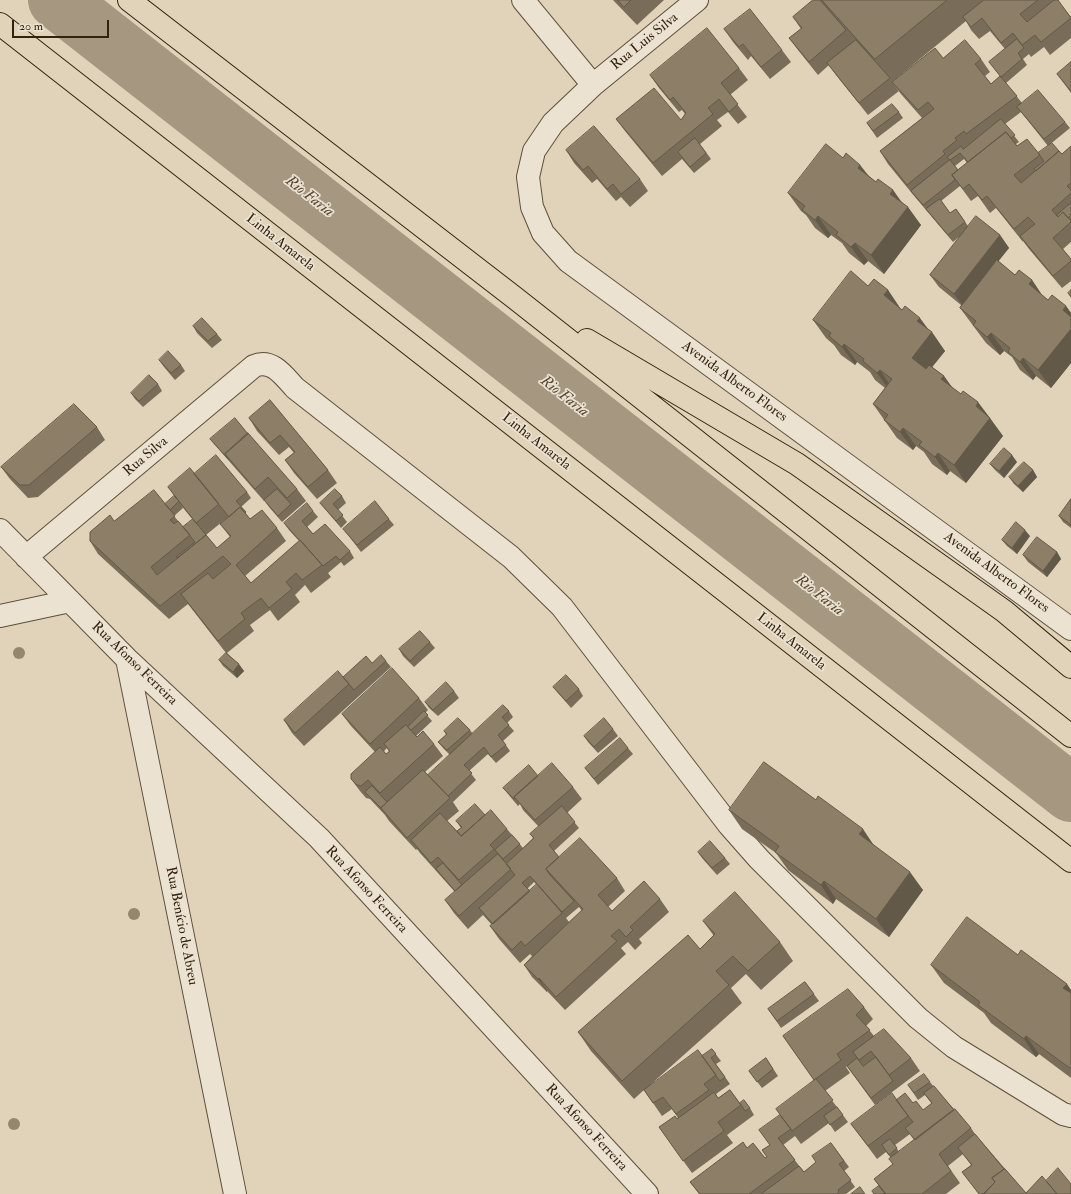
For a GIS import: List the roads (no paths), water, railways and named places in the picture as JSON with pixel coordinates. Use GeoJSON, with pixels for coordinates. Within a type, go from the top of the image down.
{"type":"FeatureCollection","features":[{"type":"Feature","properties":{"kind":"highway"},"geometry":{"type":"LineString","coordinates":[[129,0],[515,298],[1071,736]]}},
{"type":"Feature","properties":{"kind":"highway","name":"Linha Amarela"},"geometry":{"type":"LineString","coordinates":[[0,24],[1071,861]]}},
{"type":"Feature","properties":{"kind":"highway"},"geometry":{"type":"LineString","coordinates":[[515,298],[797,464],[1004,611],[1071,667]]}},
{"type":"Feature","properties":{"kind":"street"},"geometry":{"type":"LineString","coordinates":[[523,0],[593,85]]}},
{"type":"Feature","properties":{"kind":"street","name":"Rua Luis Silva"},"geometry":{"type":"LineString","coordinates":[[593,85],[697,0]]}},
{"type":"Feature","properties":{"kind":"street","name":"Avenida Alberto Flores"},"geometry":{"type":"LineString","coordinates":[[593,85],[553,123],[534,151],[528,177],[532,207],[543,233],[568,261],[1071,629]]}},
{"type":"Feature","properties":{"kind":"street","name":"Rua Silva"},"geometry":{"type":"LineString","coordinates":[[26,557],[254,366],[258,364],[268,364],[275,367],[295,388],[511,557],[557,602],[567,613],[729,825],[759,859],[918,1018],[954,1047],[1063,1114],[1071,1116]]}},
{"type":"Feature","properties":{"kind":"street","name":"Rua Afonso Ferreira"},"geometry":{"type":"LineString","coordinates":[[0,530],[127,659],[319,838],[647,1194]]}},
{"type":"Feature","properties":{"kind":"street"},"geometry":{"type":"LineString","coordinates":[[0,616],[70,601]]}},
{"type":"Feature","properties":{"kind":"street","name":"Rua Benício de Abreu"},"geometry":{"type":"LineString","coordinates":[[127,659],[235,1194]]}},
{"type":"Feature","properties":{"kind":"waterway","name":"Rio Faria"},"geometry":{"type":"LineString","coordinates":[[57,0],[1071,793]]}}]}
